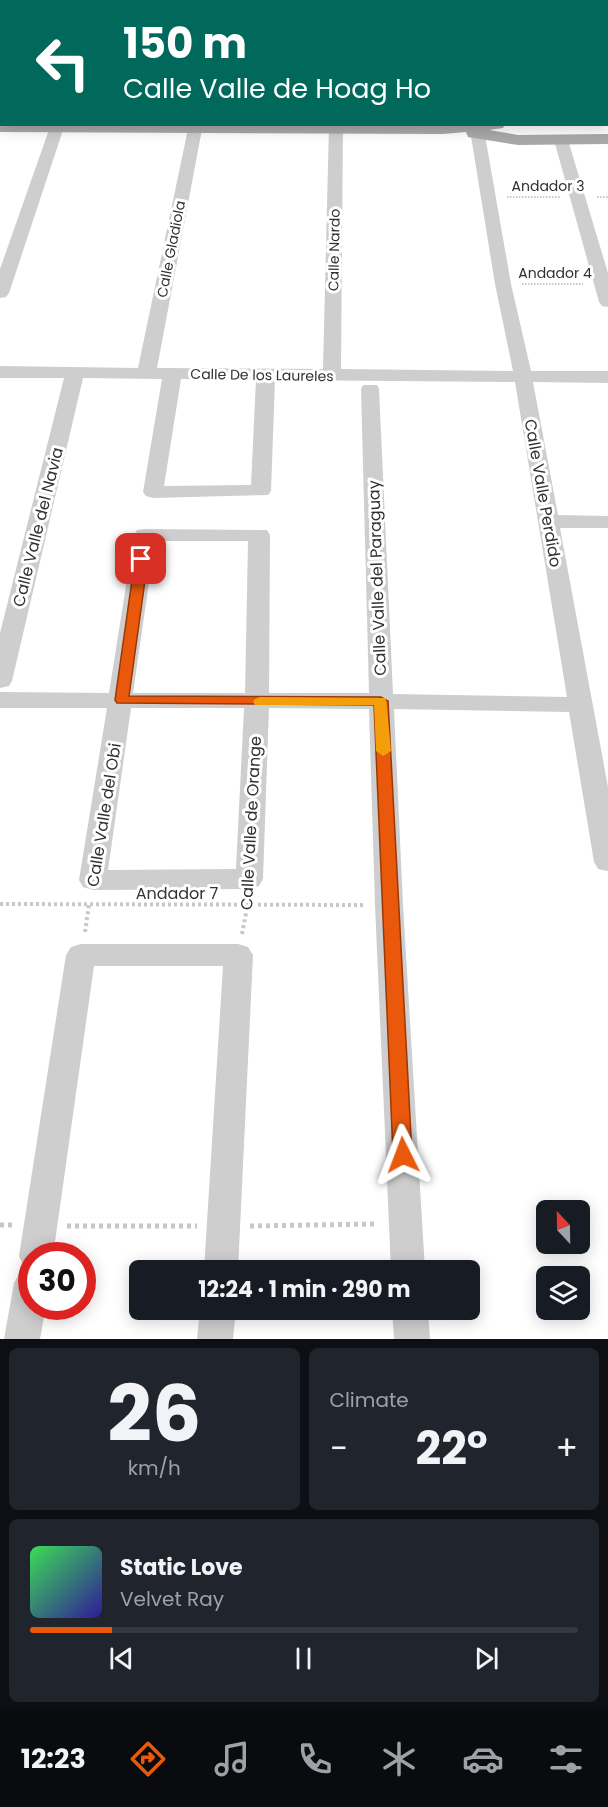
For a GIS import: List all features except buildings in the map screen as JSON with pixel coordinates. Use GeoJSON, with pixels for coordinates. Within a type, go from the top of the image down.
{"type":"FeatureCollection","features":[{"type":"Feature","properties":{"kind":"main road"},"geometry":{"type":"LineString","coordinates":[[0,126],[476,128],[502,139],[546,135],[608,139]]}},
{"type":"Feature","properties":{"kind":"street"},"geometry":{"type":"LineString","coordinates":[[0,292],[58,126]]}},
{"type":"Feature","properties":{"kind":"street","name":"Calle Gladiola"},"geometry":{"type":"LineString","coordinates":[[146,374],[196,126]]}},
{"type":"Feature","properties":{"kind":"street","name":"Calle Nardo"},"geometry":{"type":"LineString","coordinates":[[332,375],[336,127]]}},
{"type":"Feature","properties":{"kind":"street","name":"Calle Valle Perdido"},"geometry":{"type":"LineString","coordinates":[[476,128],[502,284],[523,376],[608,862]]}},
{"type":"Feature","properties":{"kind":"street"},"geometry":{"type":"LineString","coordinates":[[546,135],[576,197],[608,302]]}},
{"type":"Feature","properties":{"kind":"street","name":"Calle De los Laureles"},"geometry":{"type":"LineString","coordinates":[[0,372],[608,377]]}},
{"type":"Feature","properties":{"kind":"street","name":"Calle Valle del Navia"},"geometry":{"type":"LineString","coordinates":[[0,681],[75,373]]}},
{"type":"Feature","properties":{"kind":"street"},"geometry":{"type":"LineString","coordinates":[[171,374],[153,492],[261,491],[266,375]]}},
{"type":"Feature","properties":{"kind":"street","name":"Calle Valle del Paraguay"},"geometry":{"type":"LineString","coordinates":[[370,389],[389,905],[407,1260]]}},
{"type":"Feature","properties":{"kind":"street"},"geometry":{"type":"LineString","coordinates":[[547,521],[608,522]]}},
{"type":"Feature","properties":{"kind":"street","name":"Calle Valle del Obi"},"geometry":{"type":"LineString","coordinates":[[91,892],[122,700],[145,536],[259,535]]}},
{"type":"Feature","properties":{"kind":"street","name":"Calle Valle de Orange"},"geometry":{"type":"LineString","coordinates":[[248,892],[257,702],[259,535]]}},
{"type":"Feature","properties":{"kind":"street"},"geometry":{"type":"LineString","coordinates":[[0,700],[381,701],[580,705]]}},
{"type":"Feature","properties":{"kind":"street"},"geometry":{"type":"LineString","coordinates":[[91,892],[248,892]]}},
{"type":"Feature","properties":{"kind":"street"},"geometry":{"type":"LineString","coordinates":[[38,1242],[81,955],[238,955],[222,1260]]}},
{"type":"Feature","properties":{"kind":"street"},"geometry":{"type":"LineString","coordinates":[[22,1339],[25,1320]]}},
{"type":"Feature","properties":{"kind":"street"},"geometry":{"type":"LineString","coordinates":[[215,1339],[217,1320]]}},
{"type":"Feature","properties":{"kind":"street"},"geometry":{"type":"LineString","coordinates":[[411,1320],[412,1339]]}},
{"type":"Feature","properties":{"kind":"path","name":"Andador 3"},"geometry":{"type":"LineString","coordinates":[[488,197],[608,197]]}},
{"type":"Feature","properties":{"kind":"path","name":"Andador 4"},"geometry":{"type":"LineString","coordinates":[[502,284],[601,284]]}},
{"type":"Feature","properties":{"kind":"path","name":"Andador 7"},"geometry":{"type":"LineString","coordinates":[[0,904],[91,892],[248,892],[389,905]]}},
{"type":"Feature","properties":{"kind":"path","name":"Calle Valle del Obi"},"geometry":{"type":"LineString","coordinates":[[81,955],[91,892]]}},
{"type":"Feature","properties":{"kind":"path","name":"Calle Valle de Orange"},"geometry":{"type":"LineString","coordinates":[[238,955],[248,892]]}},
{"type":"Feature","properties":{"kind":"slow traffic"},"geometry":{"type":"LineString","coordinates":[[260,702],[381,701],[383,751]]}},
{"type":"Feature","properties":{"kind":"route"},"geometry":{"type":"LineString","coordinates":[[141,559],[122,700],[381,701],[389,905],[403,1155]]}}]}
